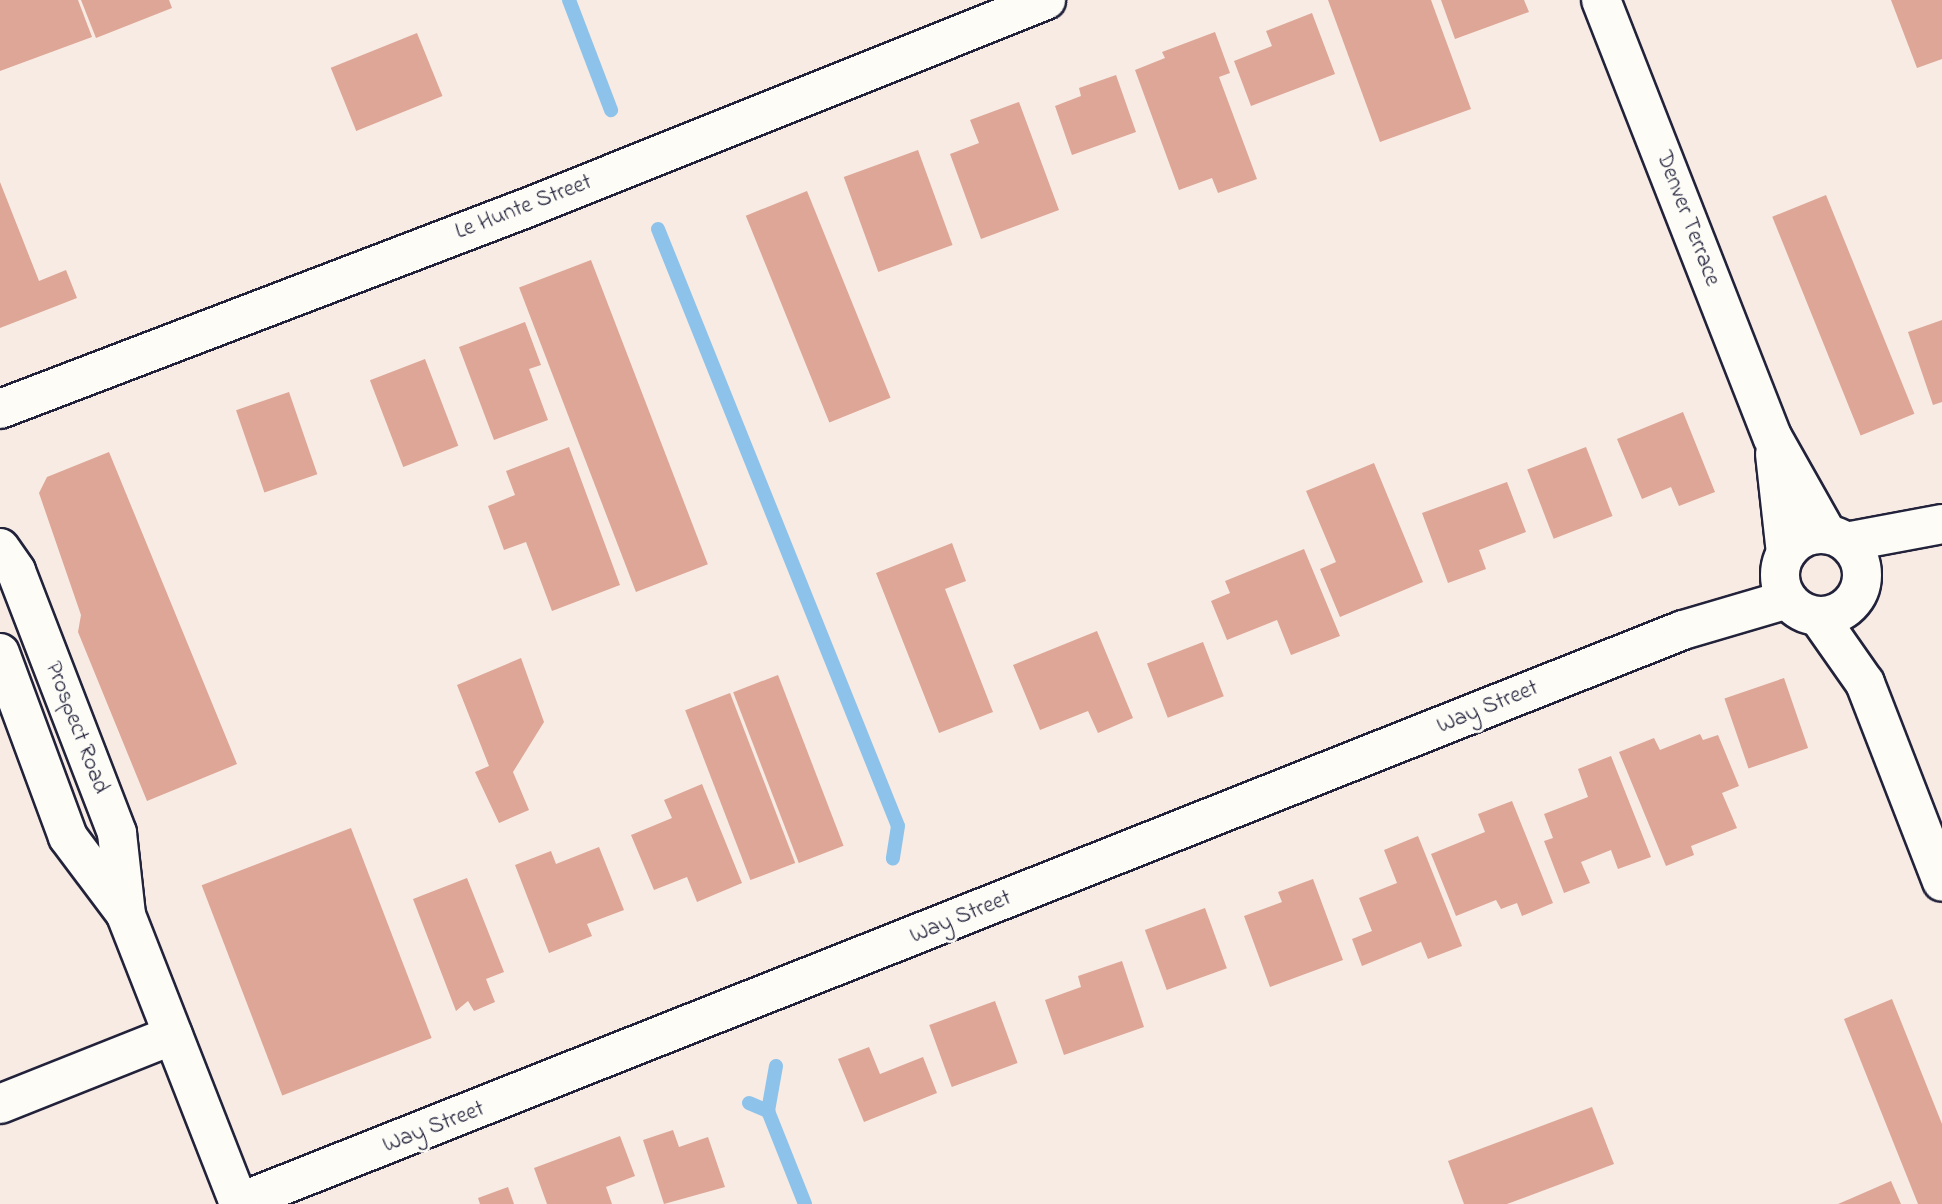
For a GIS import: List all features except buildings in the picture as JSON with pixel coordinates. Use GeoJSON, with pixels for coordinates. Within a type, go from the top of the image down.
{"type":"FeatureCollection","features":[{"type":"Feature","properties":{"kind":"street","name":"Le Hunte Street"},"geometry":{"type":"LineString","coordinates":[[0,409],[529,207],[1046,0]]}},
{"type":"Feature","properties":{"kind":"street","name":"Denver Terrace"},"geometry":{"type":"LineString","coordinates":[[1601,0],[1773,438],[1837,538]]}},
{"type":"Feature","properties":{"kind":"street","name":"Denver Terrace"},"geometry":{"type":"LineString","coordinates":[[1773,438],[1793,585],[1865,683],[1942,882]]}},
{"type":"Feature","properties":{"kind":"street"},"geometry":{"type":"LineString","coordinates":[[1942,526],[1859,589],[1839,612],[1793,585],[1811,535],[1837,538],[1942,526]]}},
{"type":"Feature","properties":{"kind":"street"},"geometry":{"type":"LineString","coordinates":[[1837,538],[1860,558],[1859,589]]}},
{"type":"Feature","properties":{"kind":"street","name":"Prospect Road"},"geometry":{"type":"LineString","coordinates":[[0,548],[16,571],[117,833],[126,915],[238,1204]]}},
{"type":"Feature","properties":{"kind":"street","name":"Way Street"},"geometry":{"type":"LineString","coordinates":[[238,1204],[1793,585]]}},
{"type":"Feature","properties":{"kind":"street","name":"Denver Terrace"},"geometry":{"type":"LineString","coordinates":[[1859,589],[1865,683]]}},
{"type":"Feature","properties":{"kind":"street","name":"Prospect Road"},"geometry":{"type":"LineString","coordinates":[[0,653],[68,837],[126,915]]}},
{"type":"Feature","properties":{"kind":"street"},"geometry":{"type":"LineString","coordinates":[[0,1104],[173,1035]]}},
{"type":"Feature","properties":{"kind":"waterway"},"geometry":{"type":"LineString","coordinates":[[569,0],[611,110]]}},
{"type":"Feature","properties":{"kind":"waterway"},"geometry":{"type":"LineString","coordinates":[[658,229],[898,826],[893,859]]}},
{"type":"Feature","properties":{"kind":"waterway"},"geometry":{"type":"LineString","coordinates":[[776,1066],[768,1111],[805,1204]]}},
{"type":"Feature","properties":{"kind":"waterway"},"geometry":{"type":"LineString","coordinates":[[749,1103],[768,1111]]}}]}
